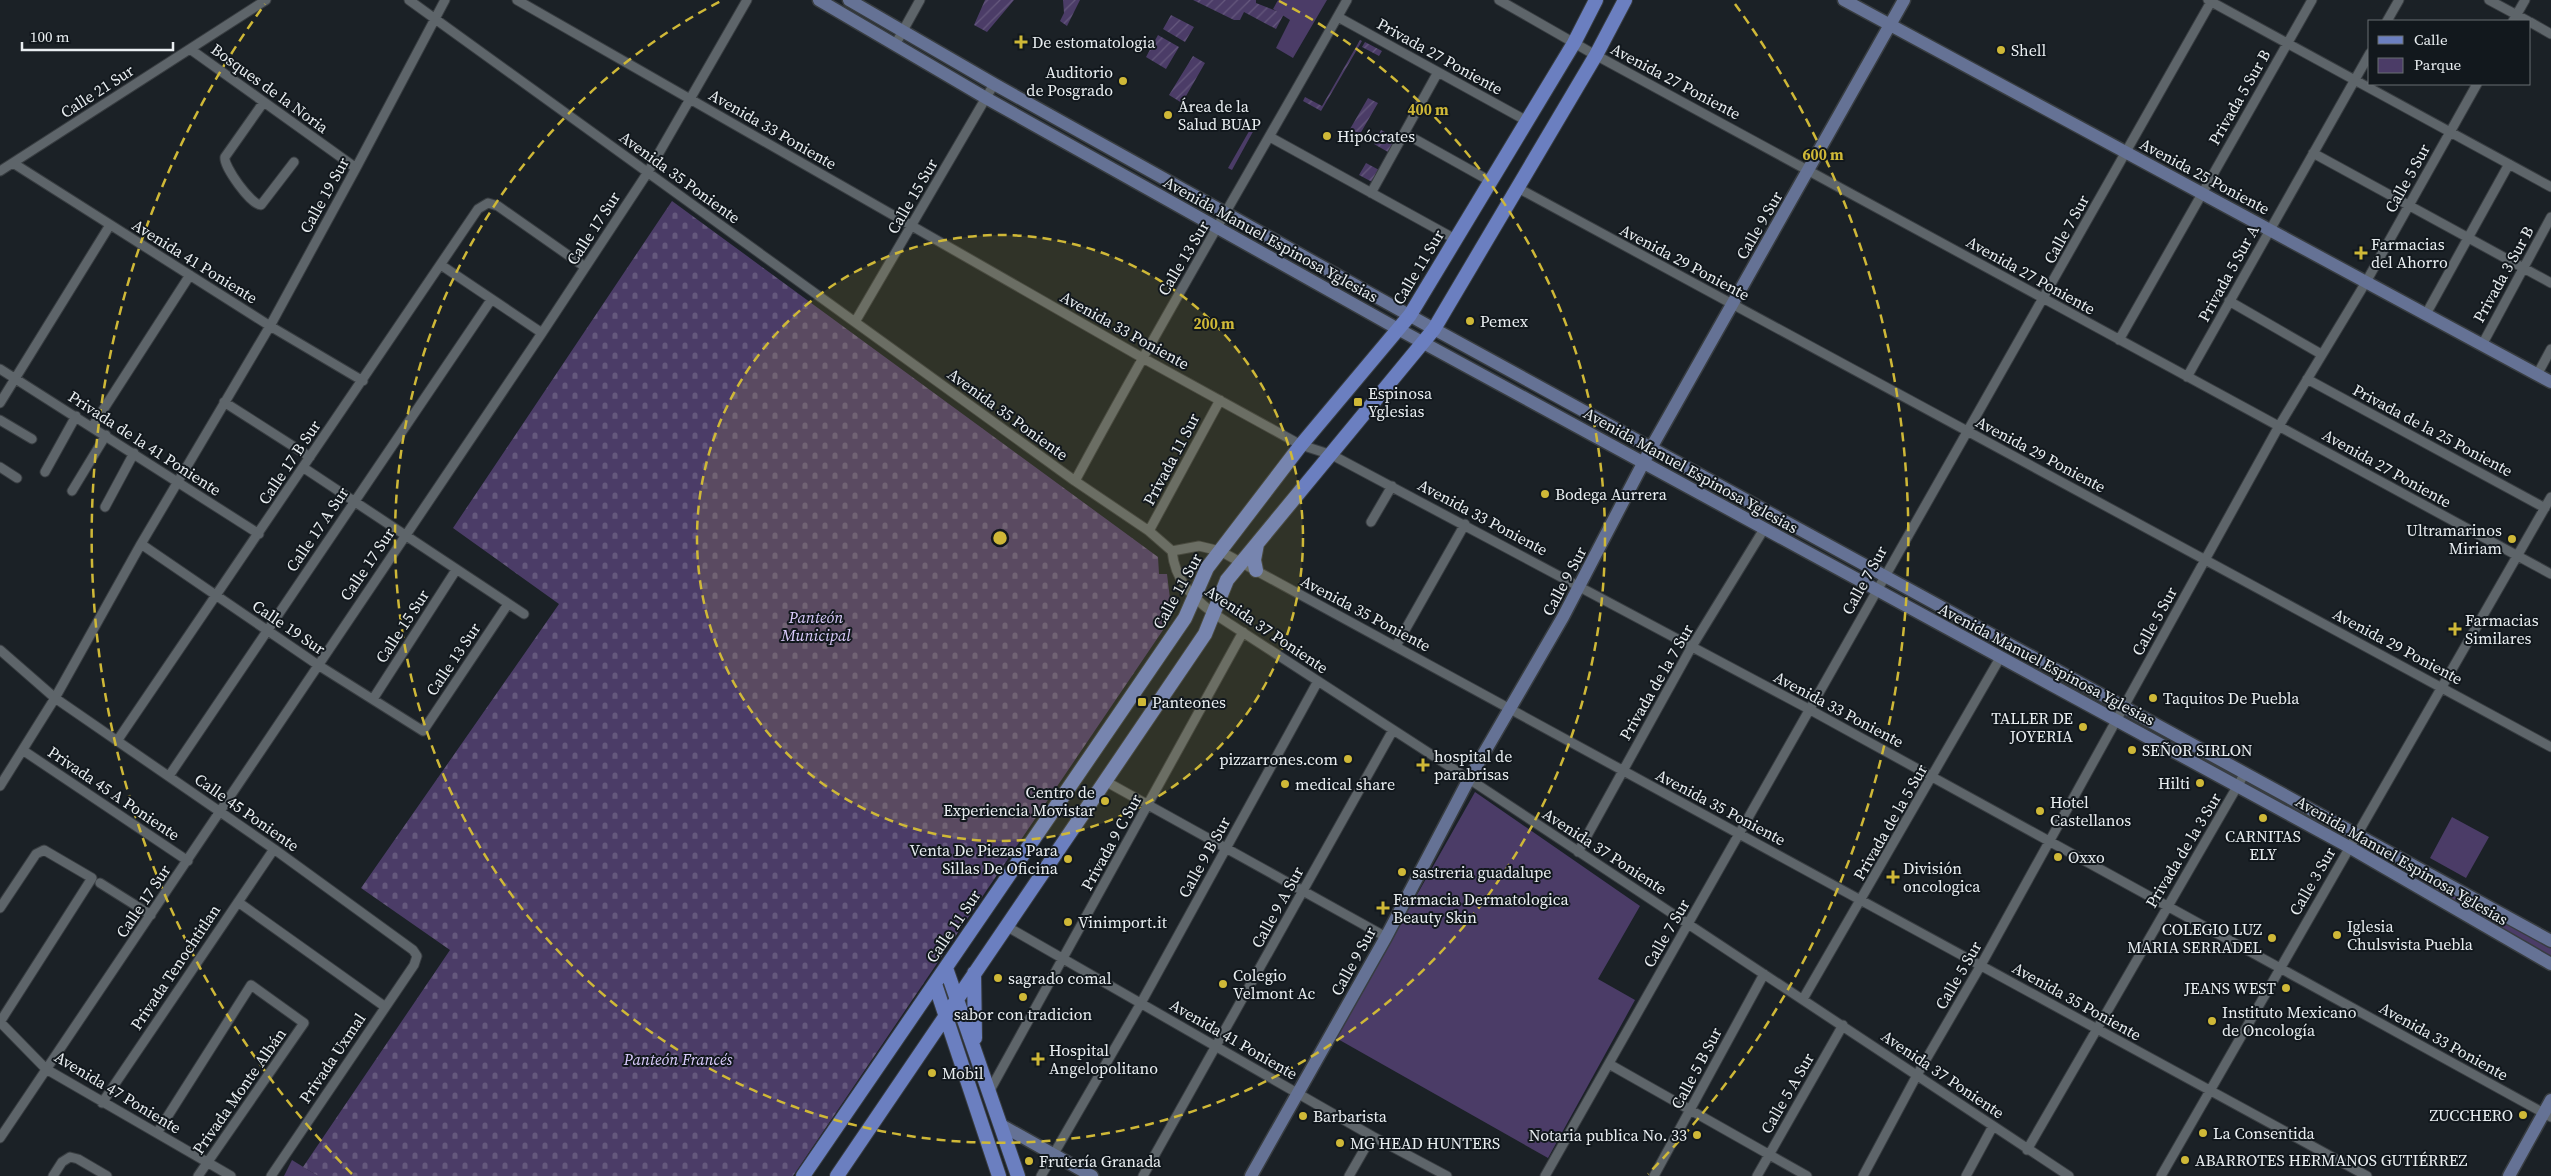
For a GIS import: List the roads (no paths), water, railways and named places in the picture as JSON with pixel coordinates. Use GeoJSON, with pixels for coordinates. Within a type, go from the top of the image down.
{"type":"FeatureCollection","features":[{"type":"Feature","properties":{"kind":"main road","name":"Avenida Manuel Espinosa Yglesias"},"geometry":{"type":"LineString","coordinates":[[849,0],[994,84],[1227,212],[1434,329],[2551,940]]}},
{"type":"Feature","properties":{"kind":"main road","name":"Calle 11 Sur"},"geometry":{"type":"LineString","coordinates":[[804,1176],[1185,618],[1207,568],[1301,444],[1410,315],[1574,43],[1596,0]]}},
{"type":"Feature","properties":{"kind":"main road"},"geometry":{"type":"LineString","coordinates":[[836,1176],[1205,634],[1227,580],[1434,329],[1596,55],[1625,0]]}},
{"type":"Feature","properties":{"kind":"main road","name":"Avenida 25 Poniente"},"geometry":{"type":"LineString","coordinates":[[1844,0],[2551,382]]}},
{"type":"Feature","properties":{"kind":"main road","name":"Calle 9 Sur"},"geometry":{"type":"LineString","coordinates":[[1251,1176],[1386,937],[1469,779],[1580,585],[1643,462],[1904,0]]}},
{"type":"Feature","properties":{"kind":"main road","name":"Avenida Manuel Espinosa Yglesias"},"geometry":{"type":"LineString","coordinates":[[824,1],[986,98],[1398,330],[2349,847],[2551,964]]}},
{"type":"Feature","properties":{"kind":"main road"},"geometry":{"type":"LineString","coordinates":[[1256,570],[1254,560],[1257,543]]}},
{"type":"Feature","properties":{"kind":"main road"},"geometry":{"type":"LineString","coordinates":[[946,968],[1018,1176]]}},
{"type":"Feature","properties":{"kind":"main road"},"geometry":{"type":"LineString","coordinates":[[974,973],[975,1051]]}},
{"type":"Feature","properties":{"kind":"main road"},"geometry":{"type":"LineString","coordinates":[[935,984],[999,1176]]}},
{"type":"Feature","properties":{"kind":"main road"},"geometry":{"type":"LineString","coordinates":[[2509,1176],[2548,1115],[2551,1100]]}},
{"type":"Feature","properties":{"kind":"main road"},"geometry":{"type":"LineString","coordinates":[[1001,1125],[1092,1176]]}},
{"type":"Feature","properties":{"kind":"street","name":"Avenida 35 Poniente"},"geometry":{"type":"LineString","coordinates":[[409,0],[1075,481],[1149,532],[1172,551],[1199,546],[1220,551],[2366,1176]]}},
{"type":"Feature","properties":{"kind":"street","name":"Calle 19 Sur"},"geometry":{"type":"LineString","coordinates":[[0,786],[24,751],[141,544],[270,326],[445,0]]}},
{"type":"Feature","properties":{"kind":"street","name":"Avenida 33 Poniente"},"geometry":{"type":"LineString","coordinates":[[516,0],[1220,400],[1301,444],[1332,455],[1580,585],[1691,648],[1933,777],[2548,1115]]}},
{"type":"Feature","properties":{"kind":"street","name":"Calle 17 Sur"},"geometry":{"type":"LineString","coordinates":[[0,1138],[152,915],[648,172],[747,0]]}},
{"type":"Feature","properties":{"kind":"street"},"geometry":{"type":"LineString","coordinates":[[895,45],[920,0]]}},
{"type":"Feature","properties":{"kind":"street","name":"Calle 13 Sur"},"geometry":{"type":"LineString","coordinates":[[1075,481],[1142,357],[1227,212],[1347,0]]}},
{"type":"Feature","properties":{"kind":"street","name":"Avenida 27 Poniente"},"geometry":{"type":"LineString","coordinates":[[1498,0],[2186,377],[2551,574]]}},
{"type":"Feature","properties":{"kind":"street","name":"Privada 5 Sur B"},"geometry":{"type":"LineString","coordinates":[[2119,340],[2312,0]]}},
{"type":"Feature","properties":{"kind":"street"},"geometry":{"type":"LineString","coordinates":[[2389,20],[2400,0]]}},
{"type":"Feature","properties":{"kind":"street"},"geometry":{"type":"LineString","coordinates":[[2490,0],[2514,18],[2525,0]]}},
{"type":"Feature","properties":{"kind":"street","name":"Calle 21 Sur"},"geometry":{"type":"LineString","coordinates":[[0,170],[262,1]]}},
{"type":"Feature","properties":{"kind":"street"},"geometry":{"type":"LineString","coordinates":[[2211,1],[2551,186]]}},
{"type":"Feature","properties":{"kind":"street","name":"Calle 7 Sur"},"geometry":{"type":"LineString","coordinates":[[1545,1176],[1740,834],[1883,576],[2044,299],[2211,1]]}},
{"type":"Feature","properties":{"kind":"street","name":"Privada 27 Poniente"},"geometry":{"type":"LineString","coordinates":[[1338,17],[1527,121]]}},
{"type":"Feature","properties":{"kind":"street"},"geometry":{"type":"LineString","coordinates":[[2531,23],[2551,34]]}},
{"type":"Feature","properties":{"kind":"street","name":"Bosques de la Noria"},"geometry":{"type":"LineString","coordinates":[[190,48],[263,103],[356,168]]}},
{"type":"Feature","properties":{"kind":"street","name":"Privada 5 Sur A"},"geometry":{"type":"LineString","coordinates":[[2186,377],[2368,56]]}},
{"type":"Feature","properties":{"kind":"street"},"geometry":{"type":"LineString","coordinates":[[1371,193],[1438,72]]}},
{"type":"Feature","properties":{"kind":"street","name":"Calle 15 Sur"},"geometry":{"type":"LineString","coordinates":[[856,322],[913,227],[994,84]]}},
{"type":"Feature","properties":{"kind":"street","name":"Calle 5 Sur"},"geometry":{"type":"LineString","coordinates":[[1864,1176],[1918,1075],[1981,965],[2279,426],[2366,282],[2477,85]]}},
{"type":"Feature","properties":{"kind":"street"},"geometry":{"type":"LineString","coordinates":[[263,103],[225,157],[226,166],[252,202],[261,205],[294,162]]}},
{"type":"Feature","properties":{"kind":"street"},"geometry":{"type":"LineString","coordinates":[[1404,133],[1490,181]]}},
{"type":"Feature","properties":{"kind":"street"},"geometry":{"type":"LineString","coordinates":[[1270,137],[1456,240]]}},
{"type":"Feature","properties":{"kind":"street"},"geometry":{"type":"LineString","coordinates":[[2313,153],[2551,283]]}},
{"type":"Feature","properties":{"kind":"street","name":"Avenida 41 Poniente"},"geometry":{"type":"LineString","coordinates":[[13,163],[270,326],[363,381]]}},
{"type":"Feature","properties":{"kind":"street"},"geometry":{"type":"LineString","coordinates":[[2426,314],[2509,164]]}},
{"type":"Feature","properties":{"kind":"street","name":"Avenida 29 Poniente"},"geometry":{"type":"LineString","coordinates":[[1518,188],[2205,560],[2441,685],[2551,747]]}},
{"type":"Feature","properties":{"kind":"street","name":"Calle 17 B Sur"},"geometry":{"type":"LineString","coordinates":[[117,741],[478,209],[488,203],[498,206],[585,267]]}},
{"type":"Feature","properties":{"kind":"street","name":"Privada 3 Sur B"},"geometry":{"type":"LineString","coordinates":[[2482,344],[2551,217]]}},
{"type":"Feature","properties":{"kind":"street"},"geometry":{"type":"LineString","coordinates":[[0,403],[110,225]]}},
{"type":"Feature","properties":{"kind":"street"},"geometry":{"type":"LineString","coordinates":[[441,266],[542,333]]}},
{"type":"Feature","properties":{"kind":"street"},"geometry":{"type":"LineString","coordinates":[[92,427],[190,275]]}},
{"type":"Feature","properties":{"kind":"street","name":"Calle 17 A Sur"},"geometry":{"type":"LineString","coordinates":[[169,776],[266,630],[492,300]]}},
{"type":"Feature","properties":{"kind":"street"},"geometry":{"type":"LineString","coordinates":[[2229,301],[2321,354]]}},
{"type":"Feature","properties":{"kind":"street"},"geometry":{"type":"LineString","coordinates":[[2537,374],[2551,349]]}},
{"type":"Feature","properties":{"kind":"street"},"geometry":{"type":"LineString","coordinates":[[0,369],[15,378]]}},
{"type":"Feature","properties":{"kind":"street","name":"Privada de la 41 Poniente"},"geometry":{"type":"LineString","coordinates":[[15,378],[259,534]]}},
{"type":"Feature","properties":{"kind":"street","name":"Privada de la 25 Poniente"},"geometry":{"type":"LineString","coordinates":[[2308,379],[2545,508]]}},
{"type":"Feature","properties":{"kind":"street","name":"Privada 11 Sur"},"geometry":{"type":"LineString","coordinates":[[1149,532],[1220,400]]}},
{"type":"Feature","properties":{"kind":"street"},"geometry":{"type":"LineString","coordinates":[[224,402],[310,457]]}},
{"type":"Feature","properties":{"kind":"street"},"geometry":{"type":"LineString","coordinates":[[45,472],[76,416]]}},
{"type":"Feature","properties":{"kind":"street"},"geometry":{"type":"LineString","coordinates":[[0,420],[32,439]]}},
{"type":"Feature","properties":{"kind":"street"},"geometry":{"type":"LineString","coordinates":[[72,491],[106,435]]}},
{"type":"Feature","properties":{"kind":"street"},"geometry":{"type":"LineString","coordinates":[[105,507],[134,453]]}},
{"type":"Feature","properties":{"kind":"street"},"geometry":{"type":"LineString","coordinates":[[0,467],[17,478]]}},
{"type":"Feature","properties":{"kind":"street"},"geometry":{"type":"LineString","coordinates":[[304,468],[524,614]]}},
{"type":"Feature","properties":{"kind":"street"},"geometry":{"type":"LineString","coordinates":[[1371,522],[1392,486]]}},
{"type":"Feature","properties":{"kind":"street","name":"Calle 3 Sur"},"geometry":{"type":"LineString","coordinates":[[2160,1176],[2441,685],[2551,497]]}},
{"type":"Feature","properties":{"kind":"street"},"geometry":{"type":"LineString","coordinates":[[1396,646],[1465,524]]}},
{"type":"Feature","properties":{"kind":"street","name":"Privada de la 7 Sur"},"geometry":{"type":"LineString","coordinates":[[1578,852],[1691,648],[1764,529]]}},
{"type":"Feature","properties":{"kind":"street","name":"Calle 19 Sur"},"geometry":{"type":"LineString","coordinates":[[141,544],[318,665],[423,731]]}},
{"type":"Feature","properties":{"kind":"street","name":"Avenida 37 Poniente"},"geometry":{"type":"LineString","coordinates":[[1172,551],[1176,573],[1194,598],[1214,613],[1843,1025],[2065,1175]]}},
{"type":"Feature","properties":{"kind":"street","name":"Calle 15 Sur"},"geometry":{"type":"LineString","coordinates":[[373,699],[456,570]]}},
{"type":"Feature","properties":{"kind":"street","name":"Calle 13 Sur"},"geometry":{"type":"LineString","coordinates":[[423,731],[508,604]]}},
{"type":"Feature","properties":{"kind":"street","name":"Privada 9 C Sur"},"geometry":{"type":"LineString","coordinates":[[989,1092],[1243,632]]}},
{"type":"Feature","properties":{"kind":"street"},"geometry":{"type":"LineString","coordinates":[[0,650],[55,698]]}},
{"type":"Feature","properties":{"kind":"street","name":"Privada de la 5 Sur"},"geometry":{"type":"LineString","coordinates":[[1803,999],[1862,901],[2000,658]]}},
{"type":"Feature","properties":{"kind":"street","name":"Calle 9 B Sur"},"geometry":{"type":"LineString","coordinates":[[1041,1176],[1141,1003],[1318,681]]}},
{"type":"Feature","properties":{"kind":"street","name":"Calle 45 Poniente"},"geometry":{"type":"LineString","coordinates":[[55,698],[274,849],[413,950],[417,956]]}},
{"type":"Feature","properties":{"kind":"street","name":"Calle 9 A Sur"},"geometry":{"type":"LineString","coordinates":[[1144,1176],[1394,730]]}},
{"type":"Feature","properties":{"kind":"street","name":"Privada 45 A Poniente"},"geometry":{"type":"LineString","coordinates":[[24,751],[188,861]]}},
{"type":"Feature","properties":{"kind":"street","name":"Privada de la 3 Sur"},"geometry":{"type":"LineString","coordinates":[[2027,1150],[2166,906],[2245,773]]}},
{"type":"Feature","properties":{"kind":"street"},"geometry":{"type":"LineString","coordinates":[[1105,781],[1386,937]]}},
{"type":"Feature","properties":{"kind":"street","name":"Privada Tenochtitlan"},"geometry":{"type":"LineString","coordinates":[[102,1103],[274,849]]}},
{"type":"Feature","properties":{"kind":"street"},"geometry":{"type":"LineString","coordinates":[[0,908],[36,854],[44,850],[152,915]]}},
{"type":"Feature","properties":{"kind":"street"},"geometry":{"type":"LineString","coordinates":[[0,1022],[96,880]]}},
{"type":"Feature","properties":{"kind":"street"},"geometry":{"type":"LineString","coordinates":[[238,902],[384,1006]]}},
{"type":"Feature","properties":{"kind":"street","name":"Avenida 41 Poniente"},"geometry":{"type":"LineString","coordinates":[[1006,926],[1372,1136],[1447,1176]]}},
{"type":"Feature","properties":{"kind":"street","name":"Privada Uxmal"},"geometry":{"type":"LineString","coordinates":[[271,1176],[414,964],[417,956]]}},
{"type":"Feature","properties":{"kind":"street","name":"Calle 5 B Sur"},"geometry":{"type":"LineString","coordinates":[[1654,1176],[1764,974]]}},
{"type":"Feature","properties":{"kind":"street","name":"Privada Monte Albán"},"geometry":{"type":"LineString","coordinates":[[157,1133],[251,986],[304,1023],[198,1176]]}},
{"type":"Feature","properties":{"kind":"street","name":"Avenida 47 Poniente"},"geometry":{"type":"LineString","coordinates":[[0,1022],[46,1069],[231,1176]]}},
{"type":"Feature","properties":{"kind":"street","name":"Calle 5 A Sur"},"geometry":{"type":"LineString","coordinates":[[1757,1176],[1843,1025]]}},
{"type":"Feature","properties":{"kind":"street"},"geometry":{"type":"LineString","coordinates":[[1608,1064],[1808,1176]]}},
{"type":"Feature","properties":{"kind":"street"},"geometry":{"type":"LineString","coordinates":[[1966,1176],[1993,1126]]}},
{"type":"Feature","properties":{"kind":"street"},"geometry":{"type":"LineString","coordinates":[[1350,1176],[1372,1136]]}},
{"type":"Feature","properties":{"kind":"street"},"geometry":{"type":"LineString","coordinates":[[53,1176],[62,1162],[70,1157],[78,1159],[107,1176]]}},
{"type":"Feature","properties":{"kind":"place","name":"De estomatologia"},"geometry":{"type":"Point","coordinates":[1021,42]}},
{"type":"Feature","properties":{"kind":"place","name":"Shell"},"geometry":{"type":"Point","coordinates":[2001,50]}},
{"type":"Feature","properties":{"kind":"place","name":"Auditorio de Posgrado"},"geometry":{"type":"Point","coordinates":[1123,81]}},
{"type":"Feature","properties":{"kind":"place","name":"Área de la Salud BUAP"},"geometry":{"type":"Point","coordinates":[1168,115]}},
{"type":"Feature","properties":{"kind":"place","name":"Hipócrates"},"geometry":{"type":"Point","coordinates":[1327,136]}},
{"type":"Feature","properties":{"kind":"place","name":"Farmacias del Ahorro"},"geometry":{"type":"Point","coordinates":[2361,253]}},
{"type":"Feature","properties":{"kind":"place","name":"Pemex"},"geometry":{"type":"Point","coordinates":[1470,321]}},
{"type":"Feature","properties":{"kind":"place","name":"Espinosa Yglesias"},"geometry":{"type":"Point","coordinates":[1358,402]}},
{"type":"Feature","properties":{"kind":"place","name":"Bodega Aurrera"},"geometry":{"type":"Point","coordinates":[1545,494]}},
{"type":"Feature","properties":{"kind":"place","name":"Ultramarinos Miriam"},"geometry":{"type":"Point","coordinates":[2512,539]}},
{"type":"Feature","properties":{"kind":"place","name":"Farmacias Similares"},"geometry":{"type":"Point","coordinates":[2455,629]}},
{"type":"Feature","properties":{"kind":"place","name":"Taquitos De Puebla"},"geometry":{"type":"Point","coordinates":[2153,698]}},
{"type":"Feature","properties":{"kind":"place","name":"Panteones"},"geometry":{"type":"Point","coordinates":[1142,702]}},
{"type":"Feature","properties":{"kind":"place","name":"TALLER DE JOYERIA"},"geometry":{"type":"Point","coordinates":[2083,727]}},
{"type":"Feature","properties":{"kind":"place","name":"SEÑOR SIRLON"},"geometry":{"type":"Point","coordinates":[2132,750]}},
{"type":"Feature","properties":{"kind":"place","name":"pizzarrones.com"},"geometry":{"type":"Point","coordinates":[1348,759]}},
{"type":"Feature","properties":{"kind":"place","name":"hospital de parabrisas"},"geometry":{"type":"Point","coordinates":[1423,765]}},
{"type":"Feature","properties":{"kind":"place","name":"Hilti"},"geometry":{"type":"Point","coordinates":[2200,783]}},
{"type":"Feature","properties":{"kind":"place","name":"medical share"},"geometry":{"type":"Point","coordinates":[1285,784]}},
{"type":"Feature","properties":{"kind":"place","name":"Centro de Experiencia Movistar"},"geometry":{"type":"Point","coordinates":[1105,801]}},
{"type":"Feature","properties":{"kind":"place","name":"Hotel Castellanos"},"geometry":{"type":"Point","coordinates":[2040,811]}},
{"type":"Feature","properties":{"kind":"place","name":"CARNITAS ELY"},"geometry":{"type":"Point","coordinates":[2263,818]}},
{"type":"Feature","properties":{"kind":"place","name":"Oxxo"},"geometry":{"type":"Point","coordinates":[2058,857]}},
{"type":"Feature","properties":{"kind":"place","name":"Venta De Piezas Para Sillas De Oficina"},"geometry":{"type":"Point","coordinates":[1068,859]}},
{"type":"Feature","properties":{"kind":"place","name":"sastreria guadalupe"},"geometry":{"type":"Point","coordinates":[1402,872]}},
{"type":"Feature","properties":{"kind":"place","name":"División oncologica"},"geometry":{"type":"Point","coordinates":[1893,877]}},
{"type":"Feature","properties":{"kind":"place","name":"Farmacia Dermatologica Beauty Skin"},"geometry":{"type":"Point","coordinates":[1383,908]}},
{"type":"Feature","properties":{"kind":"place","name":"Vinimport.it"},"geometry":{"type":"Point","coordinates":[1068,922]}},
{"type":"Feature","properties":{"kind":"place","name":"Iglesia Chulsvista Puebla"},"geometry":{"type":"Point","coordinates":[2337,935]}},
{"type":"Feature","properties":{"kind":"place","name":"COLEGIO LUZ MARIA SERRADEL"},"geometry":{"type":"Point","coordinates":[2272,938]}},
{"type":"Feature","properties":{"kind":"place","name":"sagrado comal"},"geometry":{"type":"Point","coordinates":[998,978]}},
{"type":"Feature","properties":{"kind":"place","name":"Colegio Velmont Ac"},"geometry":{"type":"Point","coordinates":[1223,984]}},
{"type":"Feature","properties":{"kind":"place","name":"JEANS WEST"},"geometry":{"type":"Point","coordinates":[2286,988]}},
{"type":"Feature","properties":{"kind":"place","name":"sabor con tradicion"},"geometry":{"type":"Point","coordinates":[1023,997]}},
{"type":"Feature","properties":{"kind":"place","name":"Instituto Mexicano de Oncología"},"geometry":{"type":"Point","coordinates":[2212,1021]}},
{"type":"Feature","properties":{"kind":"place","name":"Hospital Angelopolitano"},"geometry":{"type":"Point","coordinates":[1038,1059]}},
{"type":"Feature","properties":{"kind":"place","name":"Mobil"},"geometry":{"type":"Point","coordinates":[932,1073]}},
{"type":"Feature","properties":{"kind":"place","name":"ZUCCHERO"},"geometry":{"type":"Point","coordinates":[2523,1115]}},
{"type":"Feature","properties":{"kind":"place","name":"Barbarista"},"geometry":{"type":"Point","coordinates":[1303,1116]}},
{"type":"Feature","properties":{"kind":"place","name":"La Consentida"},"geometry":{"type":"Point","coordinates":[2203,1133]}},
{"type":"Feature","properties":{"kind":"place","name":"Notaria publica No. 33"},"geometry":{"type":"Point","coordinates":[1697,1135]}},
{"type":"Feature","properties":{"kind":"place","name":"MG HEAD HUNTERS"},"geometry":{"type":"Point","coordinates":[1340,1143]}},
{"type":"Feature","properties":{"kind":"place","name":"ABARROTES HERMANOS GUTIÉRREZ"},"geometry":{"type":"Point","coordinates":[2185,1160]}},
{"type":"Feature","properties":{"kind":"place","name":"Frutería Granada"},"geometry":{"type":"Point","coordinates":[1029,1161]}},
{"type":"Feature","properties":{"kind":"park label","name":"Panteón Municipal"},"geometry":{"type":"Point","coordinates":[816,626]}},
{"type":"Feature","properties":{"kind":"park label","name":"Panteón Francés"},"geometry":{"type":"Point","coordinates":[678,1059]}}]}
